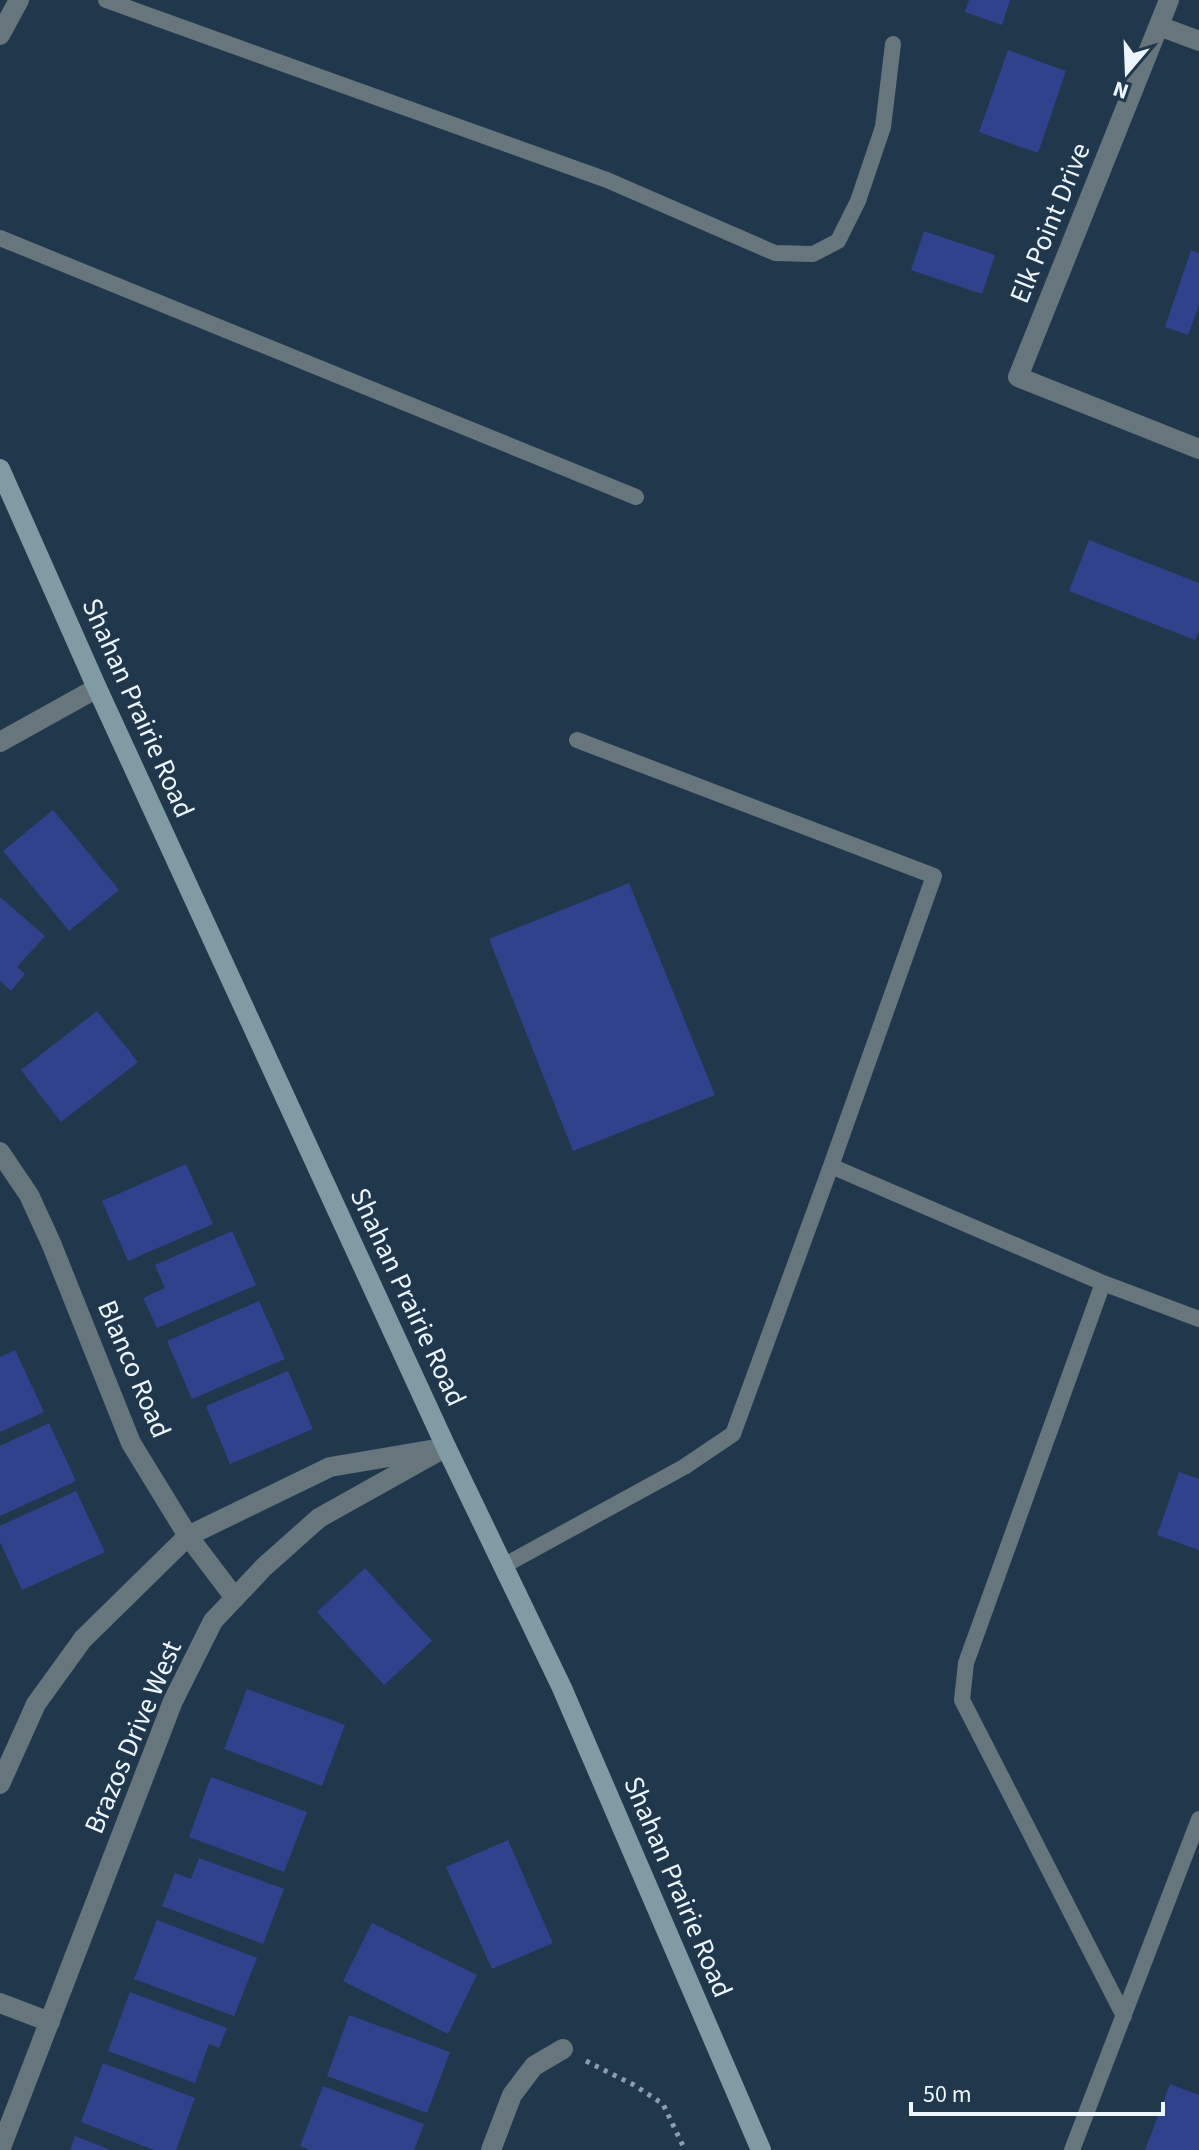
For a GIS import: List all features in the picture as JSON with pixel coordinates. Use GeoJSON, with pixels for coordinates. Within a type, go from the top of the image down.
{"type":"FeatureCollection","features":[{"type":"Feature","properties":{"kind":"street"},"geometry":{"type":"LineString","coordinates":[[0,35],[19,0]]}},
{"type":"Feature","properties":{"kind":"street","name":"Elk Point Drive"},"geometry":{"type":"LineString","coordinates":[[1169,0],[1018,377],[1199,449]]}},
{"type":"Feature","properties":{"kind":"street"},"geometry":{"type":"LineString","coordinates":[[1159,26],[1199,41]]}},
{"type":"Feature","properties":{"kind":"street","name":"Shahan Prairie Road"},"geometry":{"type":"LineString","coordinates":[[0,469],[97,688],[446,1447],[562,1688],[761,2150]]}},
{"type":"Feature","properties":{"kind":"street"},"geometry":{"type":"LineString","coordinates":[[0,742],[97,688]]}},
{"type":"Feature","properties":{"kind":"street","name":"Blanco Road"},"geometry":{"type":"LineString","coordinates":[[0,1152],[29,1195],[51,1243],[131,1443],[188,1536],[235,1598]]}},
{"type":"Feature","properties":{"kind":"street"},"geometry":{"type":"LineString","coordinates":[[0,1784],[36,1704],[83,1639],[188,1536],[330,1467],[446,1447]]}},
{"type":"Feature","properties":{"kind":"street","name":"Brazos Drive West"},"geometry":{"type":"LineString","coordinates":[[0,2150],[173,1701],[213,1621],[264,1567],[319,1518],[446,1447]]}},
{"type":"Feature","properties":{"kind":"street"},"geometry":{"type":"LineString","coordinates":[[0,2003],[50,2022]]}},
{"type":"Feature","properties":{"kind":"street"},"geometry":{"type":"LineString","coordinates":[[491,2150],[512,2095],[534,2066],[563,2049]]}},
{"type":"Feature","properties":{"kind":"lane"},"geometry":{"type":"LineString","coordinates":[[106,0],[607,180],[775,253],[813,254],[838,241],[858,201],[883,127],[893,44]]}},
{"type":"Feature","properties":{"kind":"lane"},"geometry":{"type":"LineString","coordinates":[[0,238],[636,497]]}},
{"type":"Feature","properties":{"kind":"lane"},"geometry":{"type":"LineString","coordinates":[[503,1566],[684,1467],[733,1434],[934,876],[577,740]]}},
{"type":"Feature","properties":{"kind":"lane"},"geometry":{"type":"LineString","coordinates":[[831,1166],[1103,1283],[1199,1319]]}},
{"type":"Feature","properties":{"kind":"lane"},"geometry":{"type":"LineString","coordinates":[[1103,1283],[966,1663],[962,1700],[1124,2016]]}},
{"type":"Feature","properties":{"kind":"lane"},"geometry":{"type":"LineString","coordinates":[[1072,2150],[1199,1819]]}},
{"type":"Feature","properties":{"kind":"path"},"geometry":{"type":"LineString","coordinates":[[563,2049],[634,2085],[663,2104],[685,2150]]}},
{"type":"Feature","properties":{"kind":"building"},"geometry":{"type":"Polygon","coordinates":[[[969,0],[1010,0],[1002,25],[965,12],[969,0]]]}},
{"type":"Feature","properties":{"kind":"building"},"geometry":{"type":"Polygon","coordinates":[[[1008,50],[1066,71],[1038,153],[979,132],[1008,50]]]}},
{"type":"Feature","properties":{"kind":"building"},"geometry":{"type":"Polygon","coordinates":[[[924,231],[995,255],[982,294],[911,270],[924,231]]]}},
{"type":"Feature","properties":{"kind":"building"},"geometry":{"type":"Polygon","coordinates":[[[1191,250],[1199,253],[1199,305],[1188,335],[1165,327],[1191,250]]]}},
{"type":"Feature","properties":{"kind":"building"},"geometry":{"type":"Polygon","coordinates":[[[1089,540],[1199,583],[1199,631],[1195,640],[1069,591],[1089,540]]]}},
{"type":"Feature","properties":{"kind":"building"},"geometry":{"type":"Polygon","coordinates":[[[53,810],[119,890],[69,931],[3,851],[53,810]]]}},
{"type":"Feature","properties":{"kind":"building"},"geometry":{"type":"Polygon","coordinates":[[[629,883],[715,1095],[573,1151],[489,939],[629,883]]]}},
{"type":"Feature","properties":{"kind":"building"},"geometry":{"type":"Polygon","coordinates":[[[0,897],[45,936],[17,967],[25,974],[11,991],[0,981],[0,897]]]}},
{"type":"Feature","properties":{"kind":"building"},"geometry":{"type":"Polygon","coordinates":[[[97,1011],[138,1062],[61,1122],[21,1070],[97,1011]]]}},
{"type":"Feature","properties":{"kind":"building"},"geometry":{"type":"Polygon","coordinates":[[[186,1164],[213,1224],[128,1261],[102,1201],[186,1164]]]}},
{"type":"Feature","properties":{"kind":"building"},"geometry":{"type":"Polygon","coordinates":[[[232,1231],[256,1285],[157,1328],[143,1298],[165,1288],[155,1265],[232,1231]]]}},
{"type":"Feature","properties":{"kind":"building"},"geometry":{"type":"Polygon","coordinates":[[[259,1301],[285,1359],[192,1399],[167,1341],[259,1301]]]}},
{"type":"Feature","properties":{"kind":"building"},"geometry":{"type":"Polygon","coordinates":[[[15,1350],[44,1412],[0,1432],[0,1357],[15,1350]]]}},
{"type":"Feature","properties":{"kind":"building"},"geometry":{"type":"Polygon","coordinates":[[[288,1371],[313,1429],[230,1464],[206,1406],[288,1371]]]}},
{"type":"Feature","properties":{"kind":"building"},"geometry":{"type":"Polygon","coordinates":[[[49,1423],[76,1481],[0,1516],[0,1446],[49,1423]]]}},
{"type":"Feature","properties":{"kind":"building"},"geometry":{"type":"Polygon","coordinates":[[[1179,1472],[1199,1479],[1199,1550],[1157,1535],[1179,1472]]]}},
{"type":"Feature","properties":{"kind":"building"},"geometry":{"type":"Polygon","coordinates":[[[76,1491],[105,1552],[22,1590],[0,1542],[0,1526],[76,1491]]]}},
{"type":"Feature","properties":{"kind":"building"},"geometry":{"type":"Polygon","coordinates":[[[365,1568],[432,1641],[384,1685],[317,1612],[365,1568]]]}},
{"type":"Feature","properties":{"kind":"building"},"geometry":{"type":"Polygon","coordinates":[[[247,1689],[345,1725],[322,1786],[224,1749],[247,1689]]]}},
{"type":"Feature","properties":{"kind":"building"},"geometry":{"type":"Polygon","coordinates":[[[211,1777],[307,1812],[284,1872],[189,1837],[211,1777]]]}},
{"type":"Feature","properties":{"kind":"building"},"geometry":{"type":"Polygon","coordinates":[[[508,1840],[553,1943],[492,1969],[446,1867],[508,1840]]]}},
{"type":"Feature","properties":{"kind":"building"},"geometry":{"type":"Polygon","coordinates":[[[199,1858],[284,1889],[263,1944],[162,1906],[175,1873],[191,1879],[199,1858]]]}},
{"type":"Feature","properties":{"kind":"building"},"geometry":{"type":"Polygon","coordinates":[[[157,1920],[257,1958],[234,2016],[134,1979],[157,1920]]]}},
{"type":"Feature","properties":{"kind":"building"},"geometry":{"type":"Polygon","coordinates":[[[372,1923],[477,1975],[448,2034],[343,1981],[372,1923]]]}},
{"type":"Feature","properties":{"kind":"building"},"geometry":{"type":"Polygon","coordinates":[[[130,1992],[227,2028],[219,2048],[209,2044],[195,2083],[108,2051],[130,1992]]]}},
{"type":"Feature","properties":{"kind":"building"},"geometry":{"type":"Polygon","coordinates":[[[349,2015],[450,2052],[427,2113],[327,2076],[349,2015]]]}},
{"type":"Feature","properties":{"kind":"building"},"geometry":{"type":"Polygon","coordinates":[[[103,2063],[195,2098],[176,2150],[154,2150],[81,2122],[103,2063]]]}},
{"type":"Feature","properties":{"kind":"building"},"geometry":{"type":"Polygon","coordinates":[[[1170,2084],[1199,2095],[1199,2150],[1145,2150],[1170,2084]]]}},
{"type":"Feature","properties":{"kind":"building"},"geometry":{"type":"Polygon","coordinates":[[[323,2086],[424,2124],[414,2150],[310,2150],[300,2146],[323,2086]]]}},
{"type":"Feature","properties":{"kind":"building"},"geometry":{"type":"Polygon","coordinates":[[[75,2136],[111,2150],[70,2150],[75,2136]]]}}]}
